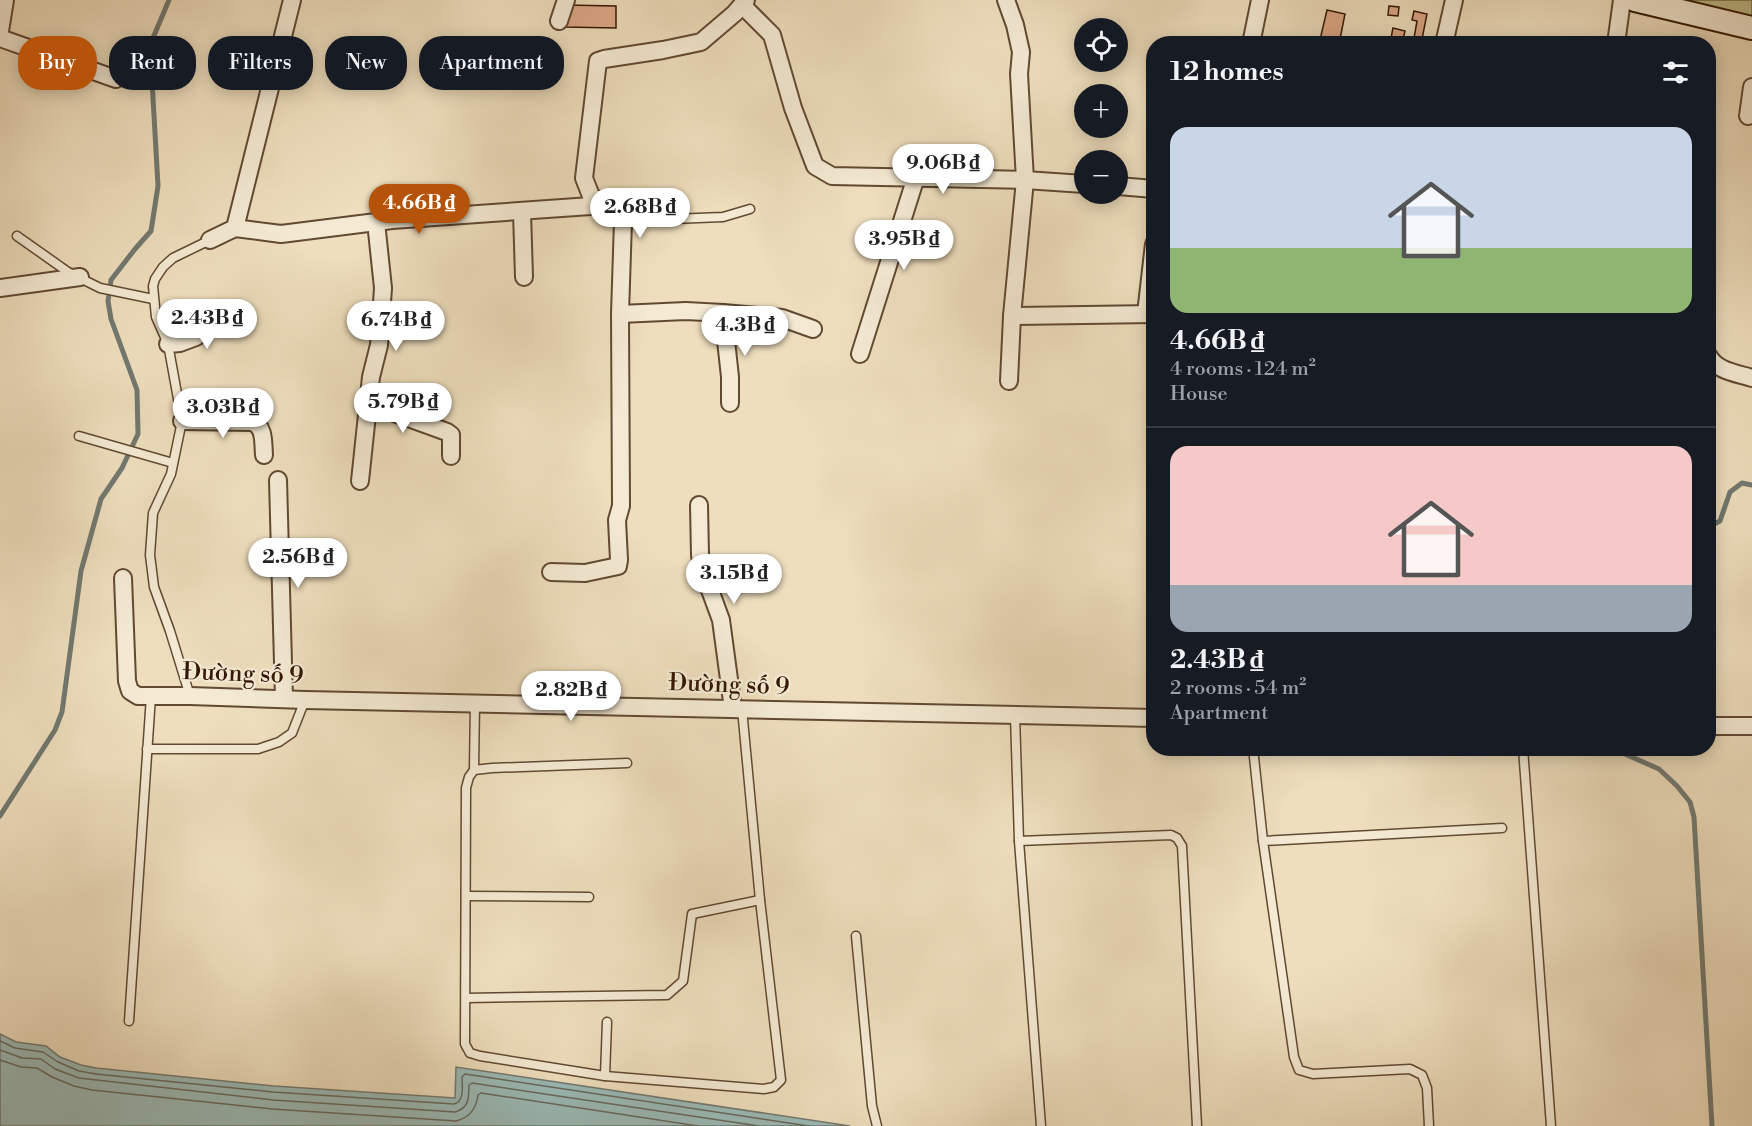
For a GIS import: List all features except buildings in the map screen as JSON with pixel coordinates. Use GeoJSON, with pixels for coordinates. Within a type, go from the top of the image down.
{"type":"FeatureCollection","features":[{"type":"Feature","properties":{"kind":"main road"},"geometry":{"type":"LineString","coordinates":[[1635,0],[1752,28]]}},
{"type":"Feature","properties":{"kind":"street"},"geometry":{"type":"LineString","coordinates":[[0,31],[5,0]]}},
{"type":"Feature","properties":{"kind":"street"},"geometry":{"type":"LineString","coordinates":[[235,228],[292,0]]}},
{"type":"Feature","properties":{"kind":"street"},"geometry":{"type":"LineString","coordinates":[[559,21],[566,0]]}},
{"type":"Feature","properties":{"kind":"street"},"geometry":{"type":"LineString","coordinates":[[1006,0],[1021,52],[1019,74],[1025,180],[1012,316],[1009,381]]}},
{"type":"Feature","properties":{"kind":"street"},"geometry":{"type":"LineString","coordinates":[[1253,36],[1260,0]]}},
{"type":"Feature","properties":{"kind":"street"},"geometry":{"type":"LineString","coordinates":[[1446,36],[1454,0]]}},
{"type":"Feature","properties":{"kind":"street"},"geometry":{"type":"LineString","coordinates":[[1617,36],[1622,0]]}},
{"type":"Feature","properties":{"kind":"street"},"geometry":{"type":"LineString","coordinates":[[551,572],[585,573],[618,566],[620,560],[617,520],[621,506],[620,314],[623,221],[591,196],[584,178],[598,61],[701,42],[735,14],[744,3],[772,36],[793,108],[815,166],[832,176],[1025,180],[1074,183]]}},
{"type":"Feature","properties":{"kind":"street"},"geometry":{"type":"LineString","coordinates":[[0,38],[109,77]]}},
{"type":"Feature","properties":{"kind":"street"},"geometry":{"type":"LineString","coordinates":[[1748,116],[1752,87]]}},
{"type":"Feature","properties":{"kind":"street"},"geometry":{"type":"LineString","coordinates":[[860,354],[916,177]]}},
{"type":"Feature","properties":{"kind":"street"},"geometry":{"type":"LineString","coordinates":[[1128,187],[1146,188]]}},
{"type":"Feature","properties":{"kind":"street"},"geometry":{"type":"LineString","coordinates":[[210,240],[235,228],[281,234],[376,222],[605,205]]}},
{"type":"Feature","properties":{"kind":"street"},"geometry":{"type":"LineString","coordinates":[[522,212],[524,277]]}},
{"type":"Feature","properties":{"kind":"street"},"geometry":{"type":"LineString","coordinates":[[360,481],[370,377],[380,345],[383,288],[376,222]]}},
{"type":"Feature","properties":{"kind":"street"},"geometry":{"type":"LineString","coordinates":[[0,288],[80,277]]}},
{"type":"Feature","properties":{"kind":"street"},"geometry":{"type":"LineString","coordinates":[[620,314],[686,311],[723,313],[782,318],[813,328]]}},
{"type":"Feature","properties":{"kind":"street"},"geometry":{"type":"LineString","coordinates":[[723,313],[730,377],[730,403]]}},
{"type":"Feature","properties":{"kind":"street"},"geometry":{"type":"LineString","coordinates":[[1012,316],[1146,314]]}},
{"type":"Feature","properties":{"kind":"street"},"geometry":{"type":"LineString","coordinates":[[168,344],[180,343],[196,337],[205,324],[210,322],[237,317]]}},
{"type":"Feature","properties":{"kind":"street"},"geometry":{"type":"LineString","coordinates":[[1716,366],[1752,378]]}},
{"type":"Feature","properties":{"kind":"street"},"geometry":{"type":"LineString","coordinates":[[367,403],[447,432],[451,435],[451,456]]}},
{"type":"Feature","properties":{"kind":"street"},"geometry":{"type":"LineString","coordinates":[[182,421],[257,424],[261,427],[264,455]]}},
{"type":"Feature","properties":{"kind":"street"},"geometry":{"type":"LineString","coordinates":[[278,480],[284,699]]}},
{"type":"Feature","properties":{"kind":"street"},"geometry":{"type":"LineString","coordinates":[[699,505],[702,568],[721,620],[738,709]]}},
{"type":"Feature","properties":{"kind":"street","name":"Đường số 9"},"geometry":{"type":"LineString","coordinates":[[123,578],[127,681],[130,691],[138,696],[1146,718]]}},
{"type":"Feature","properties":{"kind":"street"},"geometry":{"type":"LineString","coordinates":[[1716,726],[1752,726]]}},
{"type":"Feature","properties":{"kind":"lane"},"geometry":{"type":"LineString","coordinates":[[623,221],[723,217],[750,209]]}},
{"type":"Feature","properties":{"kind":"lane"},"geometry":{"type":"LineString","coordinates":[[16,236],[68,272],[100,288],[153,298]]}},
{"type":"Feature","properties":{"kind":"lane"},"geometry":{"type":"LineString","coordinates":[[190,696],[171,631],[154,587],[150,555],[153,513],[171,474],[182,421],[168,344],[156,317],[153,298],[155,279],[163,267],[173,258],[210,240]]}},
{"type":"Feature","properties":{"kind":"lane"},"geometry":{"type":"LineString","coordinates":[[79,436],[173,463]]}},
{"type":"Feature","properties":{"kind":"lane"},"geometry":{"type":"LineString","coordinates":[[129,1021],[151,696]]}},
{"type":"Feature","properties":{"kind":"lane"},"geometry":{"type":"LineString","coordinates":[[147,749],[258,749],[279,742],[292,734],[305,700]]}},
{"type":"Feature","properties":{"kind":"lane"},"geometry":{"type":"LineString","coordinates":[[475,702],[474,770],[466,788],[465,1044],[470,1053],[605,1076],[764,1089],[774,1087],[781,1080],[738,709]]}},
{"type":"Feature","properties":{"kind":"lane"},"geometry":{"type":"LineString","coordinates":[[1015,716],[1019,841],[1041,1126]]}},
{"type":"Feature","properties":{"kind":"lane"},"geometry":{"type":"LineString","coordinates":[[1254,756],[1263,841],[1294,1057],[1299,1070],[1313,1074],[1410,1070],[1416,1072],[1422,1075],[1427,1088],[1429,1126]]}},
{"type":"Feature","properties":{"kind":"lane"},"geometry":{"type":"LineString","coordinates":[[1523,756],[1551,1126]]}},
{"type":"Feature","properties":{"kind":"lane"},"geometry":{"type":"LineString","coordinates":[[474,770],[627,763]]}},
{"type":"Feature","properties":{"kind":"lane"},"geometry":{"type":"LineString","coordinates":[[1263,841],[1502,828]]}},
{"type":"Feature","properties":{"kind":"lane"},"geometry":{"type":"LineString","coordinates":[[1019,841],[1171,835],[1177,838],[1182,846],[1197,1126]]}},
{"type":"Feature","properties":{"kind":"lane"},"geometry":{"type":"LineString","coordinates":[[466,896],[589,897]]}},
{"type":"Feature","properties":{"kind":"lane"},"geometry":{"type":"LineString","coordinates":[[466,998],[667,995],[683,981],[692,914],[760,900]]}},
{"type":"Feature","properties":{"kind":"lane"},"geometry":{"type":"LineString","coordinates":[[856,936],[872,1106],[878,1126]]}},
{"type":"Feature","properties":{"kind":"lane"},"geometry":{"type":"LineString","coordinates":[[605,1076],[607,1022]]}},
{"type":"Feature","properties":{"kind":"shaded area"},"geometry":{"type":"Polygon","coordinates":[[[1675,0],[1752,0],[1752,18],[1675,0]]]}},
{"type":"Feature","properties":{"kind":"water"},"geometry":{"type":"Polygon","coordinates":[[[0,1034],[16,1042],[46,1046],[60,1057],[96,1068],[274,1086],[455,1098],[456,1067],[850,1126],[0,1126],[0,1034]]]}},
{"type":"Feature","properties":{"kind":"waterway"},"geometry":{"type":"LineString","coordinates":[[0,816],[55,730],[62,712],[81,571],[101,499],[122,468],[138,434],[137,390],[111,319],[108,301],[111,280],[151,231],[158,186],[150,45],[169,0]]}},
{"type":"Feature","properties":{"kind":"waterway"},"geometry":{"type":"LineString","coordinates":[[1716,523],[1720,521],[1730,492],[1742,483],[1752,485]]}},
{"type":"Feature","properties":{"kind":"waterway"},"geometry":{"type":"LineString","coordinates":[[1630,756],[1659,769],[1677,786],[1690,802],[1694,817],[1712,1126]]}}]}
